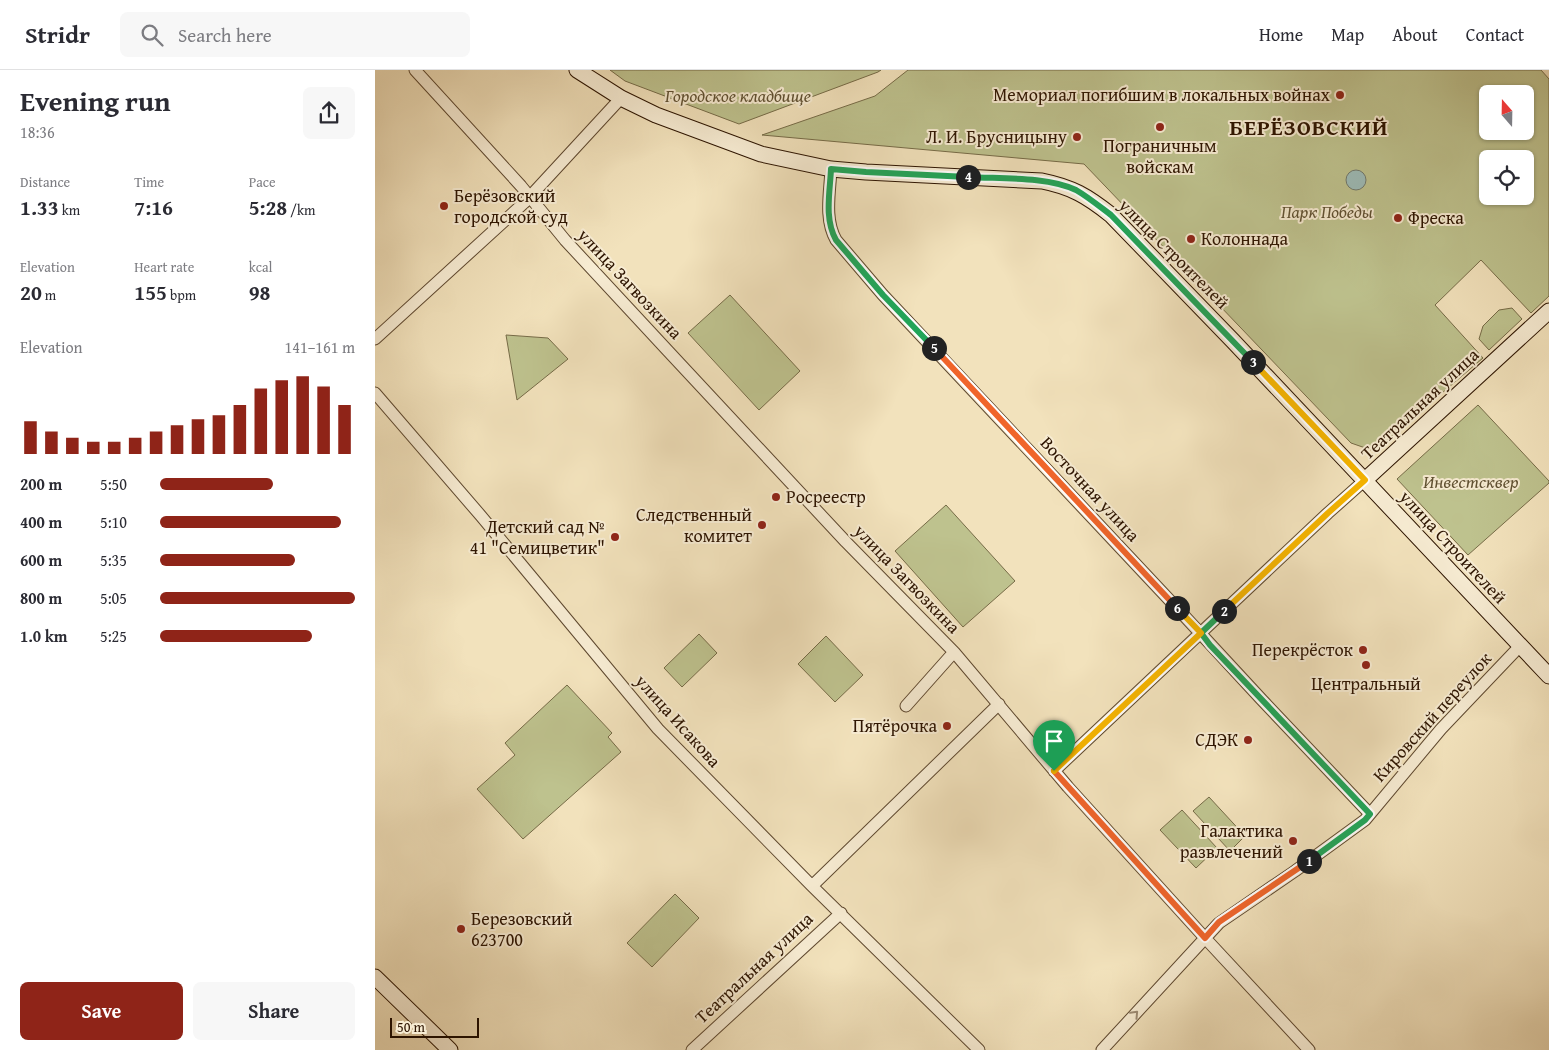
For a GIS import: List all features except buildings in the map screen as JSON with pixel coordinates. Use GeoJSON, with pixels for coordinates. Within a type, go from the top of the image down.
{"type":"FeatureCollection","features":[{"type":"Feature","properties":{"kind":"main road"},"geometry":{"type":"LineString","coordinates":[[577,70],[617,95]]}},
{"type":"Feature","properties":{"kind":"main road"},"geometry":{"type":"LineString","coordinates":[[592,70],[617,95]]}},
{"type":"Feature","properties":{"kind":"main road","name":"улица Строителей"},"geometry":{"type":"LineString","coordinates":[[617,95],[656,115],[753,151],[831,169],[1042,181],[1059,184],[1092,200],[1111,215],[1365,480],[1549,676]]}},
{"type":"Feature","properties":{"kind":"main road","name":"Театральная улица"},"geometry":{"type":"LineString","coordinates":[[1365,480],[1549,311]]}},
{"type":"Feature","properties":{"kind":"main road"},"geometry":{"type":"LineString","coordinates":[[375,977],[451,1050]]}},
{"type":"Feature","properties":{"kind":"street","name":"улица Загвозкина"},"geometry":{"type":"LineString","coordinates":[[415,70],[529,196],[565,240],[846,542],[954,652],[1054,771],[1309,1050]]}},
{"type":"Feature","properties":{"kind":"street"},"geometry":{"type":"LineString","coordinates":[[375,339],[529,196],[617,95]]}},
{"type":"Feature","properties":{"kind":"street","name":"Восточная улица"},"geometry":{"type":"LineString","coordinates":[[831,169],[829,220],[831,232],[836,240],[883,295],[1370,814]]}},
{"type":"Feature","properties":{"kind":"street","name":"улица Исакова"},"geometry":{"type":"LineString","coordinates":[[375,393],[658,729],[812,886],[979,1050]]}},
{"type":"Feature","properties":{"kind":"street","name":"Театральная улица"},"geometry":{"type":"LineString","coordinates":[[1054,771],[1365,480]]}},
{"type":"Feature","properties":{"kind":"street","name":"Кировский переулок"},"geometry":{"type":"LineString","coordinates":[[1102,1050],[1219,922],[1295,871],[1365,820],[1441,729],[1520,646]]}},
{"type":"Feature","properties":{"kind":"street"},"geometry":{"type":"LineString","coordinates":[[906,706],[954,652]]}},
{"type":"Feature","properties":{"kind":"street"},"geometry":{"type":"LineString","coordinates":[[812,886],[999,704]]}},
{"type":"Feature","properties":{"kind":"street","name":"Театральная улица"},"geometry":{"type":"LineString","coordinates":[[692,1050],[841,913]]}},
{"type":"Feature","properties":{"kind":"green space","name":"Городское кладбище"},"geometry":{"type":"Polygon","coordinates":[[[610,70],[881,70],[739,124],[625,81],[610,70]]]}},
{"type":"Feature","properties":{"kind":"green space","name":"Парк Победы"},"geometry":{"type":"Polygon","coordinates":[[[908,70],[1541,70],[1549,79],[1549,296],[1531,313],[1481,260],[1435,305],[1483,358],[1374,451],[1351,443],[1084,164],[762,135],[875,96],[908,70]]]}},
{"type":"Feature","properties":{"kind":"green space"},"geometry":{"type":"Polygon","coordinates":[[[730,295],[800,371],[759,410],[688,333],[730,295]]]}},
{"type":"Feature","properties":{"kind":"green space"},"geometry":{"type":"Polygon","coordinates":[[[1512,308],[1522,319],[1489,350],[1479,339],[1483,326],[1499,310],[1512,308]]]}},
{"type":"Feature","properties":{"kind":"green space"},"geometry":{"type":"Polygon","coordinates":[[[506,335],[548,338],[568,359],[517,400],[506,335]]]}},
{"type":"Feature","properties":{"kind":"green space","name":"Инвестсквер"},"geometry":{"type":"Polygon","coordinates":[[[1478,405],[1549,483],[1468,555],[1397,479],[1478,405]]]}},
{"type":"Feature","properties":{"kind":"green space"},"geometry":{"type":"Polygon","coordinates":[[[946,505],[1015,581],[963,627],[895,551],[946,505]]]}},
{"type":"Feature","properties":{"kind":"green space"},"geometry":{"type":"Polygon","coordinates":[[[699,634],[717,653],[682,687],[664,668],[699,634]]]}},
{"type":"Feature","properties":{"kind":"green space"},"geometry":{"type":"Polygon","coordinates":[[[826,636],[863,675],[835,702],[798,664],[826,636]]]}},
{"type":"Feature","properties":{"kind":"green space"},"geometry":{"type":"Polygon","coordinates":[[[567,685],[612,733],[608,737],[621,752],[523,839],[477,789],[515,755],[505,743],[567,685]]]}},
{"type":"Feature","properties":{"kind":"green space"},"geometry":{"type":"Polygon","coordinates":[[[1209,797],[1245,836],[1230,851],[1193,811],[1209,797]]]}},
{"type":"Feature","properties":{"kind":"green space"},"geometry":{"type":"Polygon","coordinates":[[[1182,810],[1217,848],[1196,868],[1160,830],[1182,810]]]}},
{"type":"Feature","properties":{"kind":"green space"},"geometry":{"type":"Polygon","coordinates":[[[675,894],[699,918],[652,967],[627,943],[675,894]]]}},
{"type":"Feature","properties":{"kind":"water"},"geometry":{"type":"Polygon","coordinates":[[[1356,170],[1363,173],[1366,180],[1363,187],[1356,190],[1349,187],[1346,180],[1349,173],[1356,170]]]}},
{"type":"Feature","properties":{"kind":"place","name":"Мемориал погибшим в локальных войнах"},"geometry":{"type":"Point","coordinates":[1340,95]}},
{"type":"Feature","properties":{"kind":"place","name":"Пограничным войскам"},"geometry":{"type":"Point","coordinates":[1160,127]}},
{"type":"Feature","properties":{"kind":"place","name":"Л. И. Брусницыну"},"geometry":{"type":"Point","coordinates":[1077,137]}},
{"type":"Feature","properties":{"kind":"place","name":"Берёзовский городской суд"},"geometry":{"type":"Point","coordinates":[444,206]}},
{"type":"Feature","properties":{"kind":"place","name":"Фреска"},"geometry":{"type":"Point","coordinates":[1398,218]}},
{"type":"Feature","properties":{"kind":"place","name":"Колоннада"},"geometry":{"type":"Point","coordinates":[1191,239]}},
{"type":"Feature","properties":{"kind":"place","name":"Росреестр"},"geometry":{"type":"Point","coordinates":[776,497]}},
{"type":"Feature","properties":{"kind":"place","name":"Следственный комитет"},"geometry":{"type":"Point","coordinates":[762,525]}},
{"type":"Feature","properties":{"kind":"place","name":"Детский сад № 41 \"Семицветик\""},"geometry":{"type":"Point","coordinates":[615,537]}},
{"type":"Feature","properties":{"kind":"place","name":"Перекрёсток"},"geometry":{"type":"Point","coordinates":[1363,650]}},
{"type":"Feature","properties":{"kind":"place","name":"Центральный"},"geometry":{"type":"Point","coordinates":[1366,665]}},
{"type":"Feature","properties":{"kind":"place","name":"Пятёрочка"},"geometry":{"type":"Point","coordinates":[947,726]}},
{"type":"Feature","properties":{"kind":"place","name":"СДЭК"},"geometry":{"type":"Point","coordinates":[1248,740]}},
{"type":"Feature","properties":{"kind":"place","name":"Галактика развлечений"},"geometry":{"type":"Point","coordinates":[1293,841]}},
{"type":"Feature","properties":{"kind":"place","name":"Березовский 623700"},"geometry":{"type":"Point","coordinates":[461,929]}},
{"type":"Feature","properties":{"kind":"district","name":"БЕРЁЗОВСКИЙ"},"geometry":{"type":"Point","coordinates":[1309,127]}},
{"type":"Feature","properties":{"kind":"route"},"geometry":{"type":"LineString","coordinates":[[1054,771],[1201,633],[883,295],[836,240],[831,232],[829,220],[831,169],[1042,181],[1059,184],[1092,200],[1111,215],[1365,480],[1201,633],[1210,645],[1370,814],[1365,820],[1295,871],[1219,922],[1205,938],[1054,771]]}}]}
